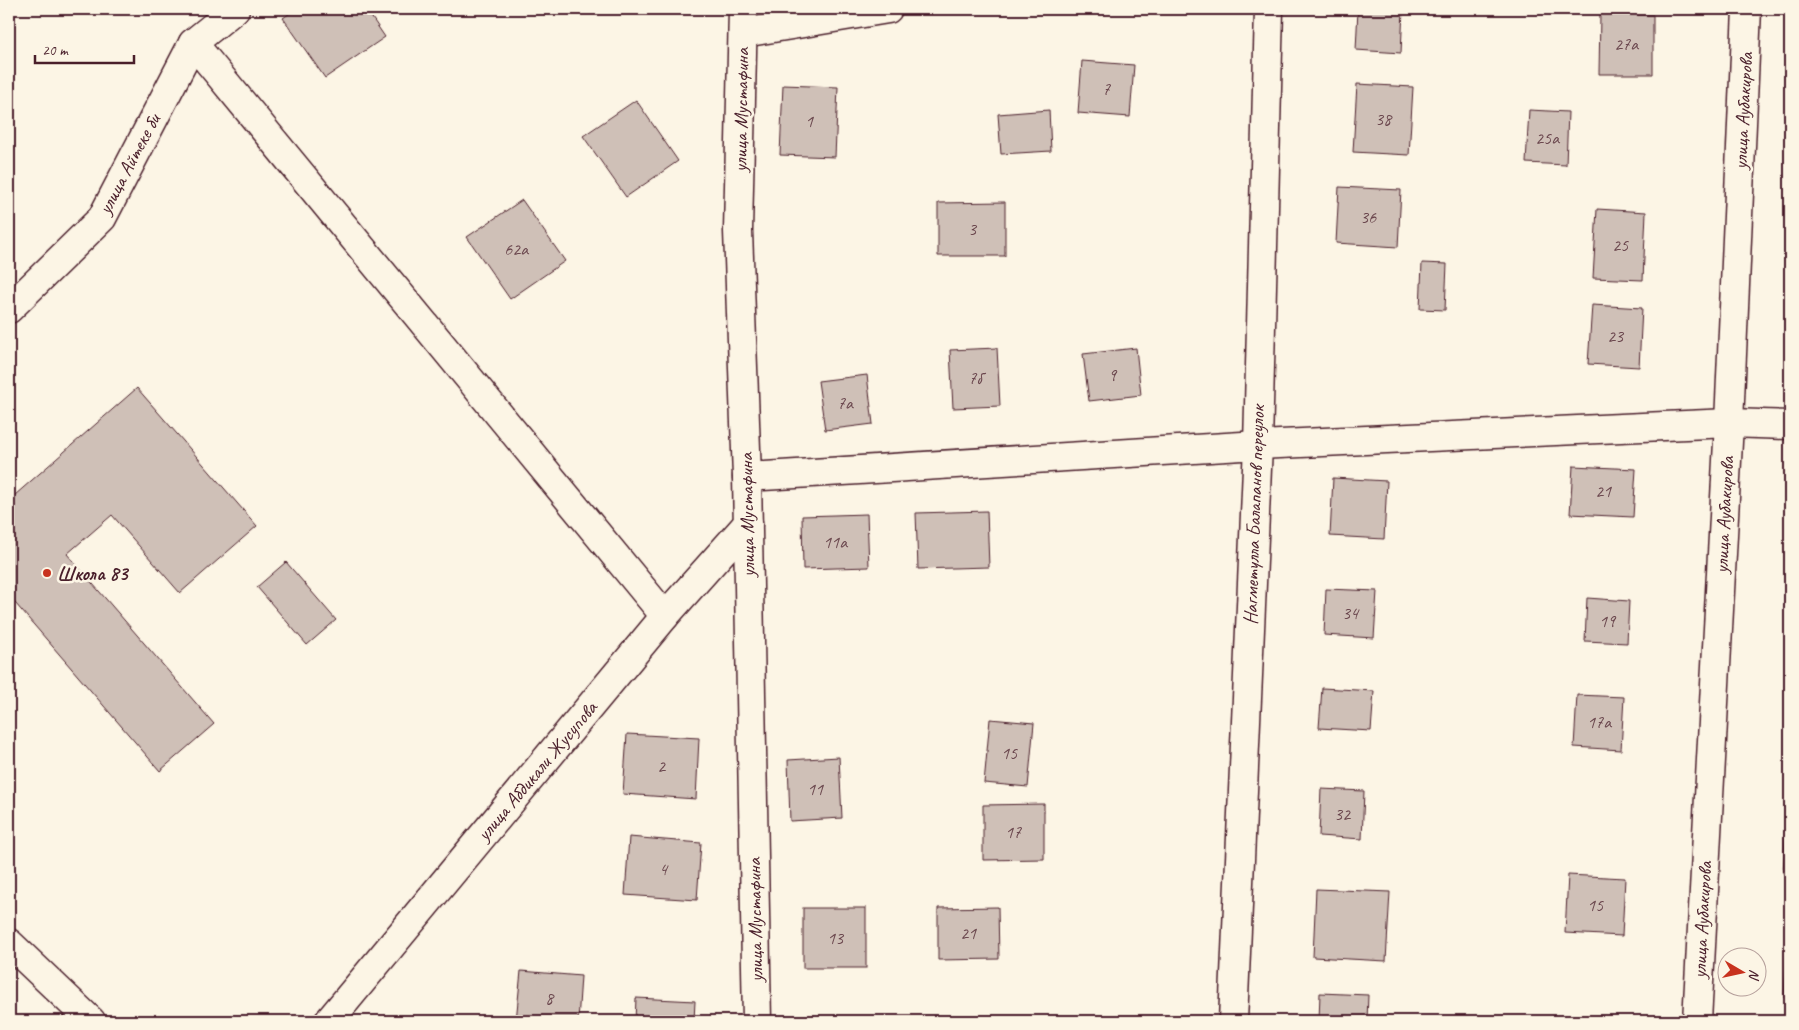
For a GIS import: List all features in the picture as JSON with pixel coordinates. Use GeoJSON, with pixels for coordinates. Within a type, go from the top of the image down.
{"type":"FeatureCollection","features":[{"type":"Feature","properties":{"kind":"street","name":"улица Айтеке би"},"geometry":{"type":"LineString","coordinates":[[9,309],[102,218],[193,43],[235,9]]}},
{"type":"Feature","properties":{"kind":"street"},"geometry":{"type":"LineString","coordinates":[[743,21],[888,9]]}},
{"type":"Feature","properties":{"kind":"street","name":"Нагметулла Балапанов переулок"},"geometry":{"type":"LineString","coordinates":[[1233,1021],[1258,445],[1269,9]]}},
{"type":"Feature","properties":{"kind":"street","name":"улица Аубакирова"},"geometry":{"type":"LineString","coordinates":[[1697,1021],[1729,423],[1747,9]]}},
{"type":"Feature","properties":{"kind":"street","name":"улица Мустафина"},"geometry":{"type":"LineString","coordinates":[[743,21],[738,231],[747,477],[758,1021]]}},
{"type":"Feature","properties":{"kind":"street"},"geometry":{"type":"LineString","coordinates":[[193,43],[665,616]]}},
{"type":"Feature","properties":{"kind":"street"},"geometry":{"type":"LineString","coordinates":[[747,477],[1258,445],[1729,423],[1790,425]]}},
{"type":"Feature","properties":{"kind":"street","name":"улица Абдикали Жусупова"},"geometry":{"type":"LineString","coordinates":[[329,1021],[665,616],[748,523]]}},
{"type":"Feature","properties":{"kind":"street"},"geometry":{"type":"LineString","coordinates":[[9,943],[92,1021]]}},
{"type":"Feature","properties":{"kind":"building"},"geometry":{"type":"Polygon","coordinates":[[[296,9],[366,9],[385,37],[325,78],[283,18],[296,9]]]}},
{"type":"Feature","properties":{"kind":"building"},"geometry":{"type":"Polygon","coordinates":[[[1358,9],[1403,9],[1401,53],[1356,50],[1358,9]]]}},
{"type":"Feature","properties":{"kind":"building"},"geometry":{"type":"Polygon","coordinates":[[[1600,14],[1653,15],[1653,74],[1599,74],[1600,14]]]}},
{"type":"Feature","properties":{"kind":"building"},"geometry":{"type":"Polygon","coordinates":[[[1082,61],[1134,65],[1130,117],[1078,113],[1082,61]]]}},
{"type":"Feature","properties":{"kind":"building"},"geometry":{"type":"Polygon","coordinates":[[[1357,84],[1413,87],[1409,155],[1353,152],[1357,84]]]}},
{"type":"Feature","properties":{"kind":"building"},"geometry":{"type":"Polygon","coordinates":[[[783,85],[838,87],[835,157],[780,155],[783,85]]]}},
{"type":"Feature","properties":{"kind":"building"},"geometry":{"type":"Polygon","coordinates":[[[636,100],[678,161],[626,197],[583,136],[636,100]]]}},
{"type":"Feature","properties":{"kind":"building"},"geometry":{"type":"Polygon","coordinates":[[[1049,110],[1051,151],[1001,154],[998,114],[1049,110]]]}},
{"type":"Feature","properties":{"kind":"building"},"geometry":{"type":"Polygon","coordinates":[[[1529,110],[1568,112],[1566,165],[1526,163],[1529,110]]]}},
{"type":"Feature","properties":{"kind":"building"},"geometry":{"type":"Polygon","coordinates":[[[1339,187],[1401,190],[1398,247],[1336,243],[1339,187]]]}},
{"type":"Feature","properties":{"kind":"building"},"geometry":{"type":"Polygon","coordinates":[[[522,200],[565,261],[510,299],[467,237],[522,200]]]}},
{"type":"Feature","properties":{"kind":"building"},"geometry":{"type":"Polygon","coordinates":[[[1005,202],[1005,256],[938,256],[938,203],[1005,202]]]}},
{"type":"Feature","properties":{"kind":"building"},"geometry":{"type":"Polygon","coordinates":[[[1597,209],[1646,212],[1643,280],[1593,278],[1597,209]]]}},
{"type":"Feature","properties":{"kind":"building"},"geometry":{"type":"Polygon","coordinates":[[[1422,263],[1447,264],[1445,310],[1420,309],[1422,263]]]}},
{"type":"Feature","properties":{"kind":"building"},"geometry":{"type":"Polygon","coordinates":[[[1592,305],[1642,308],[1639,367],[1588,364],[1592,305]]]}},
{"type":"Feature","properties":{"kind":"building"},"geometry":{"type":"Polygon","coordinates":[[[997,348],[1000,406],[953,408],[950,350],[997,348]]]}},
{"type":"Feature","properties":{"kind":"building"},"geometry":{"type":"Polygon","coordinates":[[[1136,348],[1141,395],[1089,401],[1083,354],[1136,348]]]}},
{"type":"Feature","properties":{"kind":"building"},"geometry":{"type":"Polygon","coordinates":[[[867,375],[873,424],[825,430],[818,381],[867,375]]]}},
{"type":"Feature","properties":{"kind":"building","name":"Школа 83"},"geometry":{"type":"Polygon","coordinates":[[[137,388],[257,526],[180,593],[112,515],[67,554],[214,724],[160,771],[9,596],[9,488],[15,495],[137,388]]]}},
{"type":"Feature","properties":{"kind":"building"},"geometry":{"type":"Polygon","coordinates":[[[1573,466],[1636,469],[1633,517],[1570,514],[1573,466]]]}},
{"type":"Feature","properties":{"kind":"building"},"geometry":{"type":"Polygon","coordinates":[[[1333,478],[1387,481],[1384,539],[1330,536],[1333,478]]]}},
{"type":"Feature","properties":{"kind":"building"},"geometry":{"type":"Polygon","coordinates":[[[987,511],[989,567],[918,569],[916,513],[987,511]]]}},
{"type":"Feature","properties":{"kind":"building"},"geometry":{"type":"Polygon","coordinates":[[[867,514],[869,567],[803,569],[802,516],[867,514]]]}},
{"type":"Feature","properties":{"kind":"building"},"geometry":{"type":"Polygon","coordinates":[[[286,562],[336,620],[307,645],[257,587],[286,562]]]}},
{"type":"Feature","properties":{"kind":"building"},"geometry":{"type":"Polygon","coordinates":[[[1326,589],[1377,591],[1374,638],[1324,635],[1326,589]]]}},
{"type":"Feature","properties":{"kind":"building"},"geometry":{"type":"Polygon","coordinates":[[[1587,598],[1629,601],[1627,643],[1585,641],[1587,598]]]}},
{"type":"Feature","properties":{"kind":"building"},"geometry":{"type":"Polygon","coordinates":[[[1322,688],[1374,691],[1371,731],[1319,728],[1322,688]]]}},
{"type":"Feature","properties":{"kind":"building"},"geometry":{"type":"Polygon","coordinates":[[[1577,695],[1624,697],[1621,750],[1574,747],[1577,695]]]}},
{"type":"Feature","properties":{"kind":"building"},"geometry":{"type":"Polygon","coordinates":[[[990,719],[1034,723],[1028,787],[984,783],[990,719]]]}},
{"type":"Feature","properties":{"kind":"building"},"geometry":{"type":"Polygon","coordinates":[[[627,734],[699,738],[696,799],[623,794],[627,734]]]}},
{"type":"Feature","properties":{"kind":"building"},"geometry":{"type":"Polygon","coordinates":[[[839,757],[842,818],[790,821],[788,760],[839,757]]]}},
{"type":"Feature","properties":{"kind":"building"},"geometry":{"type":"Polygon","coordinates":[[[1321,789],[1364,791],[1362,839],[1319,836],[1321,789]]]}},
{"type":"Feature","properties":{"kind":"building"},"geometry":{"type":"Polygon","coordinates":[[[1787,802],[1790,803],[1790,874],[1783,873],[1787,802]]]}},
{"type":"Feature","properties":{"kind":"building"},"geometry":{"type":"Polygon","coordinates":[[[1044,804],[1044,859],[983,860],[983,805],[1044,804]]]}},
{"type":"Feature","properties":{"kind":"building"},"geometry":{"type":"Polygon","coordinates":[[[629,837],[701,843],[697,900],[625,895],[629,837]]]}},
{"type":"Feature","properties":{"kind":"building"},"geometry":{"type":"Polygon","coordinates":[[[1568,875],[1625,878],[1622,936],[1565,933],[1568,875]]]}},
{"type":"Feature","properties":{"kind":"building"},"geometry":{"type":"Polygon","coordinates":[[[1316,889],[1390,892],[1386,961],[1313,957],[1316,889]]]}},
{"type":"Feature","properties":{"kind":"building"},"geometry":{"type":"Polygon","coordinates":[[[998,907],[999,959],[938,960],[938,908],[998,907]]]}},
{"type":"Feature","properties":{"kind":"building"},"geometry":{"type":"Polygon","coordinates":[[[803,908],[866,908],[866,968],[803,968],[803,908]]]}},
{"type":"Feature","properties":{"kind":"building"},"geometry":{"type":"Polygon","coordinates":[[[1787,939],[1790,939],[1790,998],[1784,998],[1787,939]]]}},
{"type":"Feature","properties":{"kind":"building"},"geometry":{"type":"Polygon","coordinates":[[[521,971],[581,976],[578,1021],[516,1021],[521,971]]]}},
{"type":"Feature","properties":{"kind":"building"},"geometry":{"type":"Polygon","coordinates":[[[1320,993],[1368,995],[1367,1021],[1319,1021],[1320,993]]]}},
{"type":"Feature","properties":{"kind":"building"},"geometry":{"type":"Polygon","coordinates":[[[636,998],[695,1001],[694,1021],[635,1021],[636,998]]]}},
{"type":"Feature","properties":{"kind":"place","name":"Школа 83"},"geometry":{"type":"Point","coordinates":[47,573]}}]}
